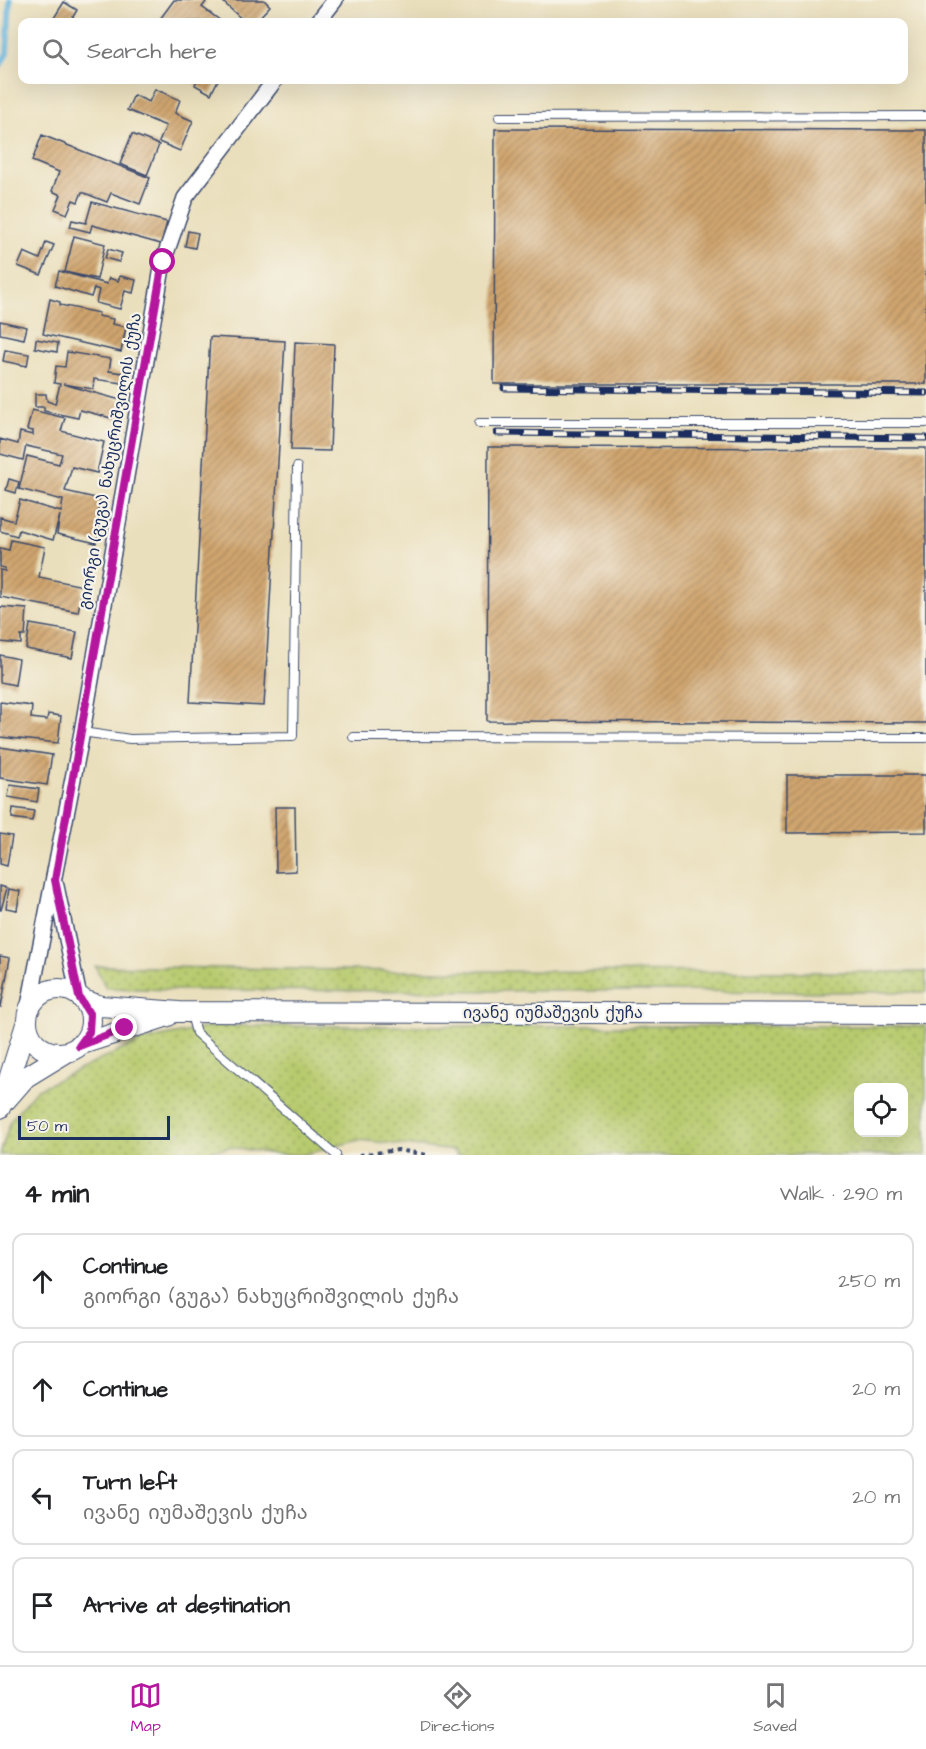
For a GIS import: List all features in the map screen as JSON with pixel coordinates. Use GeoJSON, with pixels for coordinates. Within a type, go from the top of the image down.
{"type":"FeatureCollection","features":[{"type":"Feature","properties":{"kind":"street"},"geometry":{"type":"LineString","coordinates":[[321,18],[335,0]]}},
{"type":"Feature","properties":{"kind":"street","name":"გიორგი (გუგა) ნახუცრიშვილის ქუჩა"},"geometry":{"type":"LineString","coordinates":[[28,1016],[82,732],[163,262],[185,198],[272,84]]}},
{"type":"Feature","properties":{"kind":"street","name":"გიორგი (გუგა) ნახუცრიშვილის ქუჩა"},"geometry":{"type":"LineString","coordinates":[[55,880],[81,999]]}},
{"type":"Feature","properties":{"kind":"street"},"geometry":{"type":"LineString","coordinates":[[0,1109],[28,1016],[41,995],[60,989],[81,999],[90,1015],[91,1024],[85,1040],[73,1049],[48,1051],[39,1047],[28,1031],[28,1016]]}},
{"type":"Feature","properties":{"kind":"street","name":"ივანე იუმაშევის ქუჩა"},"geometry":{"type":"LineString","coordinates":[[81,999],[101,1006],[185,1012],[926,1014]]}},
{"type":"Feature","properties":{"kind":"street","name":"ივანე იუმაშევის ქუჩა"},"geometry":{"type":"LineString","coordinates":[[0,1109],[26,1077],[73,1049],[185,1012]]}},
{"type":"Feature","properties":{"kind":"lane"},"geometry":{"type":"LineString","coordinates":[[499,117],[926,116]]}},
{"type":"Feature","properties":{"kind":"lane"},"geometry":{"type":"LineString","coordinates":[[479,423],[926,423]]}},
{"type":"Feature","properties":{"kind":"lane"},"geometry":{"type":"LineString","coordinates":[[82,732],[130,740],[293,736],[297,467]]}},
{"type":"Feature","properties":{"kind":"lane"},"geometry":{"type":"LineString","coordinates":[[353,737],[926,738]]}},
{"type":"Feature","properties":{"kind":"lane"},"geometry":{"type":"LineString","coordinates":[[185,1012],[195,1033],[336,1155]]}},
{"type":"Feature","properties":{"kind":"path"},"geometry":{"type":"LineString","coordinates":[[359,1155],[398,1149],[428,1155]]}},
{"type":"Feature","properties":{"kind":"green space"},"geometry":{"type":"Polygon","coordinates":[[[95,966],[405,971],[926,972],[926,992],[106,988],[95,966]]]}},
{"type":"Feature","properties":{"kind":"green space"},"geometry":{"type":"Polygon","coordinates":[[[215,1026],[926,1026],[926,1155],[456,1155],[456,1151],[359,1140],[302,1155],[274,1154],[230,1147],[194,1155],[0,1155],[11,1119],[37,1089],[141,1041],[215,1026]]]}},
{"type":"Feature","properties":{"kind":"building"},"geometry":{"type":"Polygon","coordinates":[[[174,0],[203,0],[206,2],[202,7],[217,18],[161,18],[174,0]]]}},
{"type":"Feature","properties":{"kind":"building"},"geometry":{"type":"Polygon","coordinates":[[[226,0],[264,0],[270,6],[259,18],[241,18],[224,3],[226,0]]]}},
{"type":"Feature","properties":{"kind":"building"},"geometry":{"type":"Polygon","coordinates":[[[64,2],[77,10],[72,18],[54,18],[64,2]]]}},
{"type":"Feature","properties":{"kind":"building"},"geometry":{"type":"Polygon","coordinates":[[[195,84],[216,84],[211,94],[195,84]]]}},
{"type":"Feature","properties":{"kind":"building"},"geometry":{"type":"Polygon","coordinates":[[[155,89],[180,100],[175,113],[193,121],[180,151],[159,142],[166,126],[127,110],[134,95],[149,102],[155,89]]]}},
{"type":"Feature","properties":{"kind":"building"},"geometry":{"type":"Polygon","coordinates":[[[495,129],[926,130],[926,384],[494,384],[495,129]]]}},
{"type":"Feature","properties":{"kind":"building"},"geometry":{"type":"Polygon","coordinates":[[[132,134],[159,145],[147,175],[120,164],[132,134]]]}},
{"type":"Feature","properties":{"kind":"building"},"geometry":{"type":"Polygon","coordinates":[[[42,135],[150,178],[140,204],[111,193],[107,202],[82,192],[78,202],[73,200],[67,214],[55,209],[61,195],[52,191],[59,172],[32,161],[42,135]]]}},
{"type":"Feature","properties":{"kind":"building"},"geometry":{"type":"Polygon","coordinates":[[[92,202],[167,222],[161,244],[92,225],[90,232],[70,227],[72,220],[86,223],[92,202]]]}},
{"type":"Feature","properties":{"kind":"building"},"geometry":{"type":"Polygon","coordinates":[[[188,231],[198,233],[195,248],[185,246],[188,231]]]}},
{"type":"Feature","properties":{"kind":"building"},"geometry":{"type":"Polygon","coordinates":[[[74,236],[105,244],[97,279],[65,272],[74,236]]]}},
{"type":"Feature","properties":{"kind":"building"},"geometry":{"type":"Polygon","coordinates":[[[46,242],[54,245],[41,275],[18,266],[24,252],[40,259],[46,242]]]}},
{"type":"Feature","properties":{"kind":"building"},"geometry":{"type":"Polygon","coordinates":[[[108,249],[122,253],[119,262],[105,258],[108,249]]]}},
{"type":"Feature","properties":{"kind":"building"},"geometry":{"type":"Polygon","coordinates":[[[59,271],[107,284],[109,278],[118,281],[120,276],[136,280],[133,293],[125,291],[120,309],[96,303],[99,290],[94,288],[91,297],[55,286],[59,271]]]}},
{"type":"Feature","properties":{"kind":"building"},"geometry":{"type":"Polygon","coordinates":[[[50,299],[60,302],[60,305],[99,313],[98,316],[113,319],[112,324],[126,327],[121,352],[43,334],[50,299]]]}},
{"type":"Feature","properties":{"kind":"building"},"geometry":{"type":"Polygon","coordinates":[[[0,321],[27,327],[24,339],[0,334],[0,321]]]}},
{"type":"Feature","properties":{"kind":"building"},"geometry":{"type":"Polygon","coordinates":[[[210,337],[285,341],[264,706],[190,702],[210,337]]]}},
{"type":"Feature","properties":{"kind":"building"},"geometry":{"type":"Polygon","coordinates":[[[36,339],[58,343],[57,352],[35,348],[36,339]]]}},
{"type":"Feature","properties":{"kind":"building"},"geometry":{"type":"Polygon","coordinates":[[[295,342],[334,344],[330,451],[291,450],[295,342]]]}},
{"type":"Feature","properties":{"kind":"building"},"geometry":{"type":"Polygon","coordinates":[[[5,350],[29,354],[27,366],[3,361],[5,350]]]}},
{"type":"Feature","properties":{"kind":"building"},"geometry":{"type":"Polygon","coordinates":[[[67,352],[111,359],[109,371],[130,374],[129,384],[94,379],[93,389],[63,384],[124,401],[119,420],[80,410],[78,418],[44,411],[44,407],[35,407],[35,394],[46,394],[47,401],[55,404],[60,384],[54,383],[56,366],[65,367],[67,352]]]}},
{"type":"Feature","properties":{"kind":"building"},"geometry":{"type":"Polygon","coordinates":[[[32,410],[65,418],[61,431],[104,442],[97,473],[72,467],[65,491],[100,499],[98,511],[103,512],[96,543],[57,534],[60,515],[53,540],[19,530],[17,536],[0,531],[0,517],[14,521],[20,500],[61,512],[63,500],[19,489],[27,456],[59,464],[62,454],[26,446],[23,460],[0,454],[0,439],[18,444],[20,432],[33,435],[33,431],[27,430],[32,410]]]}},
{"type":"Feature","properties":{"kind":"building"},"geometry":{"type":"Polygon","coordinates":[[[488,447],[926,448],[926,723],[487,721],[488,447]]]}},
{"type":"Feature","properties":{"kind":"building"},"geometry":{"type":"Polygon","coordinates":[[[9,479],[19,482],[16,493],[6,490],[9,479]]]}},
{"type":"Feature","properties":{"kind":"building"},"geometry":{"type":"Polygon","coordinates":[[[11,540],[45,547],[39,577],[83,586],[78,612],[0,597],[0,570],[5,571],[5,568],[0,567],[0,548],[9,550],[11,540]]]}},
{"type":"Feature","properties":{"kind":"building"},"geometry":{"type":"Polygon","coordinates":[[[0,607],[27,609],[25,636],[21,636],[21,644],[0,642],[0,607]]]}},
{"type":"Feature","properties":{"kind":"building"},"geometry":{"type":"Polygon","coordinates":[[[30,624],[77,632],[72,658],[26,649],[30,624]]]}},
{"type":"Feature","properties":{"kind":"building"},"geometry":{"type":"Polygon","coordinates":[[[0,655],[19,659],[15,685],[0,682],[0,655]]]}},
{"type":"Feature","properties":{"kind":"building"},"geometry":{"type":"Polygon","coordinates":[[[0,702],[32,706],[31,718],[47,720],[48,714],[61,716],[58,743],[0,737],[0,702]]]}},
{"type":"Feature","properties":{"kind":"building"},"geometry":{"type":"Polygon","coordinates":[[[0,747],[52,755],[47,785],[0,778],[0,747]]]}},
{"type":"Feature","properties":{"kind":"building"},"geometry":{"type":"Polygon","coordinates":[[[787,775],[926,775],[926,832],[787,833],[787,775]]]}},
{"type":"Feature","properties":{"kind":"building"},"geometry":{"type":"Polygon","coordinates":[[[10,785],[39,789],[37,802],[8,797],[10,785]]]}},
{"type":"Feature","properties":{"kind":"building"},"geometry":{"type":"Polygon","coordinates":[[[275,807],[295,807],[296,871],[276,872],[275,807]]]}},
{"type":"Feature","properties":{"kind":"building"},"geometry":{"type":"Polygon","coordinates":[[[13,808],[34,811],[32,821],[12,818],[13,808]]]}},
{"type":"Feature","properties":{"kind":"building"},"geometry":{"type":"Polygon","coordinates":[[[0,834],[12,836],[7,866],[0,864],[0,834]]]}},
{"type":"Feature","properties":{"kind":"building"},"geometry":{"type":"Polygon","coordinates":[[[0,886],[7,888],[1,910],[0,910],[0,886]]]}},
{"type":"Feature","properties":{"kind":"building"},"geometry":{"type":"Polygon","coordinates":[[[9,889],[20,891],[17,910],[6,908],[9,889]]]}},
{"type":"Feature","properties":{"kind":"building"},"geometry":{"type":"Polygon","coordinates":[[[0,956],[10,958],[1,1007],[0,1007],[0,956]]]}},
{"type":"Feature","properties":{"kind":"waterway"},"geometry":{"type":"LineString","coordinates":[[0,66],[7,53],[10,0]]}},
{"type":"Feature","properties":{"kind":"railway"},"geometry":{"type":"LineString","coordinates":[[504,388],[926,393]]}},
{"type":"Feature","properties":{"kind":"railway"},"geometry":{"type":"LineString","coordinates":[[497,433],[926,438]]}},
{"type":"Feature","properties":{"kind":"route"},"geometry":{"type":"LineString","coordinates":[[125,1028],[79,1046],[89,1032],[90,1015],[79,997],[55,880],[163,262]]}}]}
